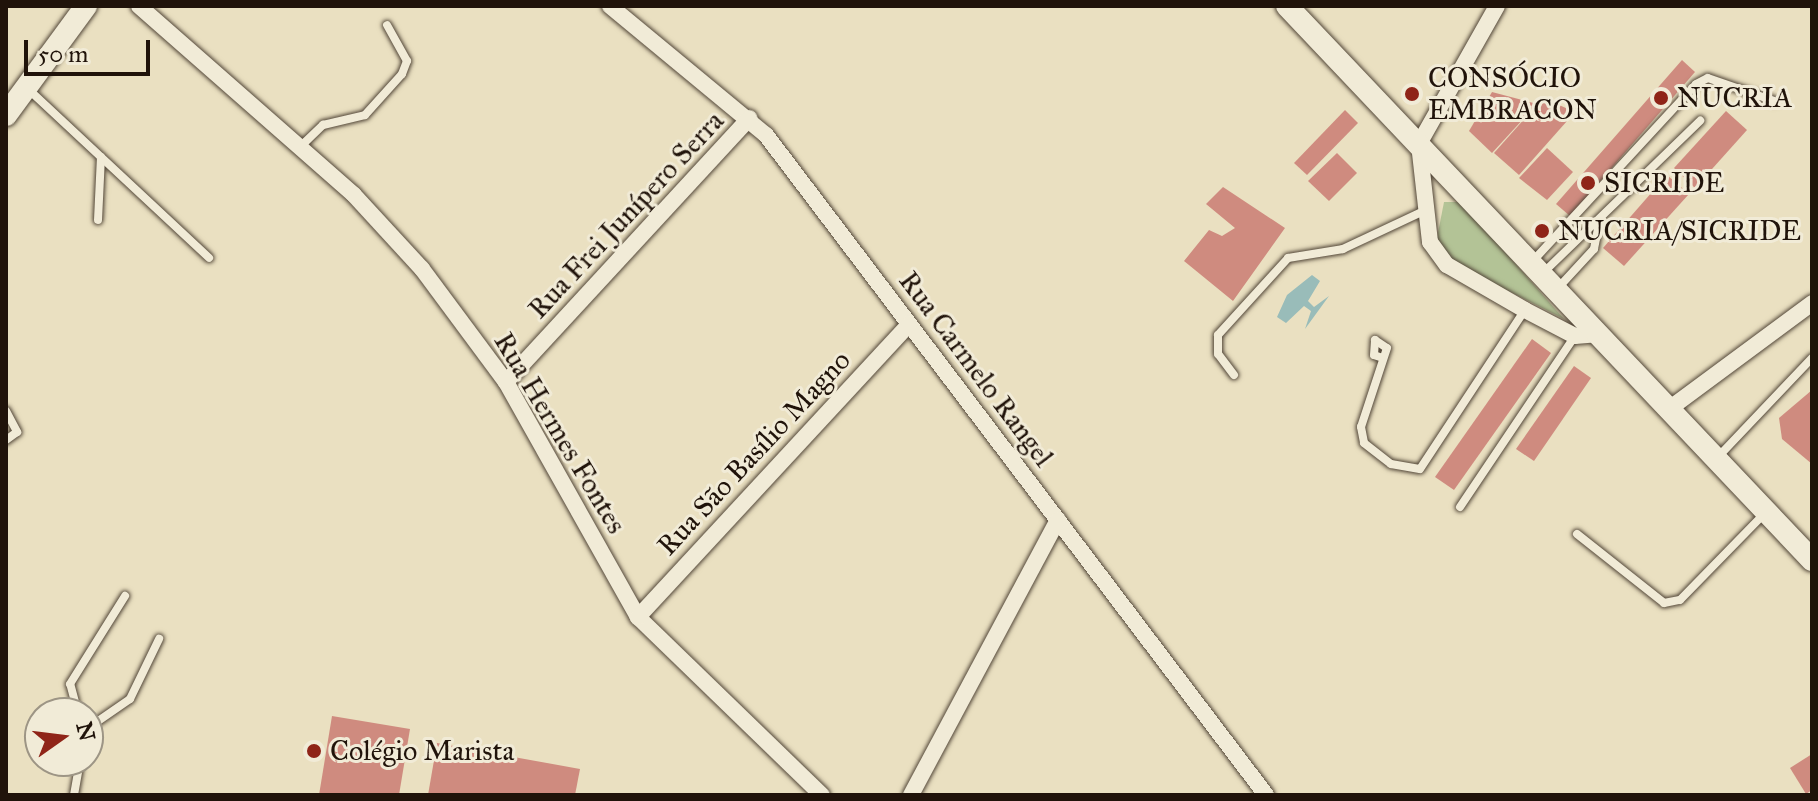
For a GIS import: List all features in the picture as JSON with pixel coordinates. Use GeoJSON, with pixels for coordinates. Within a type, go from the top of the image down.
{"type":"FeatureCollection","features":[{"type":"Feature","properties":{"kind":"street"},"geometry":{"type":"LineString","coordinates":[[6,115],[86,6]]}},
{"type":"Feature","properties":{"kind":"street","name":"Rua Hermes Fontes"},"geometry":{"type":"LineString","coordinates":[[139,6],[300,147],[422,269],[506,382],[638,617],[822,795]]}},
{"type":"Feature","properties":{"kind":"street","name":"Rua Carmelo Rangel"},"geometry":{"type":"LineString","coordinates":[[610,6],[750,118],[1266,795]]}},
{"type":"Feature","properties":{"kind":"street"},"geometry":{"type":"LineString","coordinates":[[1287,6],[1812,560]]}},
{"type":"Feature","properties":{"kind":"street"},"geometry":{"type":"LineString","coordinates":[[1497,6],[1419,144],[1426,210],[1440,260],[1575,336],[1599,334]]}},
{"type":"Feature","properties":{"kind":"street","name":"Rua Frei Junípero Serra"},"geometry":{"type":"LineString","coordinates":[[506,382],[750,118]]}},
{"type":"Feature","properties":{"kind":"street"},"geometry":{"type":"LineString","coordinates":[[1669,409],[1812,303]]}},
{"type":"Feature","properties":{"kind":"street","name":"Rua São Basílio Magno"},"geometry":{"type":"LineString","coordinates":[[638,617],[909,324]]}},
{"type":"Feature","properties":{"kind":"street"},"geometry":{"type":"LineString","coordinates":[[911,795],[1058,520]]}},
{"type":"Feature","properties":{"kind":"lane"},"geometry":{"type":"LineString","coordinates":[[300,147],[323,125],[365,115],[402,74],[407,61],[387,25]]}},
{"type":"Feature","properties":{"kind":"lane"},"geometry":{"type":"LineString","coordinates":[[1543,276],[1696,84],[1708,78],[1774,101]]}},
{"type":"Feature","properties":{"kind":"lane"},"geometry":{"type":"LineString","coordinates":[[26,87],[209,258]]}},
{"type":"Feature","properties":{"kind":"lane"},"geometry":{"type":"LineString","coordinates":[[1543,276],[1598,228],[1700,121]]}},
{"type":"Feature","properties":{"kind":"lane"},"geometry":{"type":"LineString","coordinates":[[98,220],[101,157]]}},
{"type":"Feature","properties":{"kind":"lane"},"geometry":{"type":"LineString","coordinates":[[1234,375],[1218,354],[1218,335],[1288,258],[1343,249],[1426,210]]}},
{"type":"Feature","properties":{"kind":"lane"},"geometry":{"type":"LineString","coordinates":[[1543,276],[1594,249],[1598,228]]}},
{"type":"Feature","properties":{"kind":"lane"},"geometry":{"type":"LineString","coordinates":[[1383,358],[1361,427],[1364,443],[1391,464],[1420,469],[1525,310]]}},
{"type":"Feature","properties":{"kind":"lane"},"geometry":{"type":"LineString","coordinates":[[1460,507],[1575,336]]}},
{"type":"Feature","properties":{"kind":"lane"},"geometry":{"type":"LineString","coordinates":[[1716,459],[1812,358]]}},
{"type":"Feature","properties":{"kind":"lane"},"geometry":{"type":"LineString","coordinates":[[6,411],[17,432],[6,440]]}},
{"type":"Feature","properties":{"kind":"lane"},"geometry":{"type":"LineString","coordinates":[[1577,534],[1664,603],[1680,600],[1766,512]]}},
{"type":"Feature","properties":{"kind":"lane"},"geometry":{"type":"LineString","coordinates":[[74,697],[70,684],[125,596]]}},
{"type":"Feature","properties":{"kind":"lane"},"geometry":{"type":"LineString","coordinates":[[104,717],[130,699],[159,639]]}},
{"type":"Feature","properties":{"kind":"green space"},"geometry":{"type":"Polygon","coordinates":[[[1444,202],[1461,202],[1564,319],[1453,263],[1437,238],[1444,202]]]}},
{"type":"Feature","properties":{"kind":"water"},"geometry":{"type":"Polygon","coordinates":[[[1312,275],[1320,281],[1308,301],[1314,307],[1329,296],[1305,329],[1311,311],[1304,306],[1286,323],[1277,317],[1287,295],[1312,275]]]}},
{"type":"Feature","properties":{"kind":"building"},"geometry":{"type":"Polygon","coordinates":[[[1682,60],[1695,72],[1570,216],[1556,204],[1682,60]]]}},
{"type":"Feature","properties":{"kind":"building"},"geometry":{"type":"Polygon","coordinates":[[[1492,92],[1537,104],[1492,153],[1469,131],[1492,92]]]}},
{"type":"Feature","properties":{"kind":"building"},"geometry":{"type":"Polygon","coordinates":[[[1543,98],[1575,112],[1519,175],[1494,153],[1543,98]]]}},
{"type":"Feature","properties":{"kind":"building"},"geometry":{"type":"Polygon","coordinates":[[[1345,110],[1358,123],[1307,175],[1294,163],[1345,110]]]}},
{"type":"Feature","properties":{"kind":"building"},"geometry":{"type":"Polygon","coordinates":[[[1726,111],[1747,130],[1695,188],[1674,168],[1726,111]]]}},
{"type":"Feature","properties":{"kind":"building"},"geometry":{"type":"Polygon","coordinates":[[[1547,148],[1573,172],[1547,200],[1519,178],[1547,148]]]}},
{"type":"Feature","properties":{"kind":"building"},"geometry":{"type":"Polygon","coordinates":[[[1337,153],[1357,173],[1329,201],[1308,181],[1337,153]]]}},
{"type":"Feature","properties":{"kind":"building"},"geometry":{"type":"Polygon","coordinates":[[[1667,175],[1689,194],[1624,266],[1603,248],[1667,175]]]}},
{"type":"Feature","properties":{"kind":"building"},"geometry":{"type":"Polygon","coordinates":[[[1223,187],[1285,228],[1233,301],[1184,261],[1209,230],[1222,236],[1235,228],[1206,204],[1223,187]]]}},
{"type":"Feature","properties":{"kind":"building"},"geometry":{"type":"Polygon","coordinates":[[[1532,339],[1551,353],[1454,490],[1435,477],[1532,339]]]}},
{"type":"Feature","properties":{"kind":"building"},"geometry":{"type":"Polygon","coordinates":[[[1574,366],[1591,378],[1534,461],[1516,449],[1574,366]]]}},
{"type":"Feature","properties":{"kind":"building"},"geometry":{"type":"Polygon","coordinates":[[[1812,390],[1812,464],[1782,439],[1779,418],[1812,390]]]}},
{"type":"Feature","properties":{"kind":"building"},"geometry":{"type":"Polygon","coordinates":[[[332,716],[410,729],[399,795],[319,795],[332,716]]]}},
{"type":"Feature","properties":{"kind":"building"},"geometry":{"type":"Polygon","coordinates":[[[437,743],[580,769],[575,795],[428,795],[437,743]]]}},
{"type":"Feature","properties":{"kind":"building"},"geometry":{"type":"Polygon","coordinates":[[[1812,754],[1812,790],[1806,794],[1790,768],[1812,754]]]}},
{"type":"Feature","properties":{"kind":"place","name":"CONSÓCIO EMBRACON"},"geometry":{"type":"Point","coordinates":[1412,94]}},
{"type":"Feature","properties":{"kind":"place","name":"NUCRIA"},"geometry":{"type":"Point","coordinates":[1661,98]}},
{"type":"Feature","properties":{"kind":"place","name":"SICRIDE"},"geometry":{"type":"Point","coordinates":[1588,183]}},
{"type":"Feature","properties":{"kind":"place","name":"NUCRIA/SICRIDE"},"geometry":{"type":"Point","coordinates":[1542,231]}},
{"type":"Feature","properties":{"kind":"place","name":"Colégio Marista"},"geometry":{"type":"Point","coordinates":[314,751]}}]}
